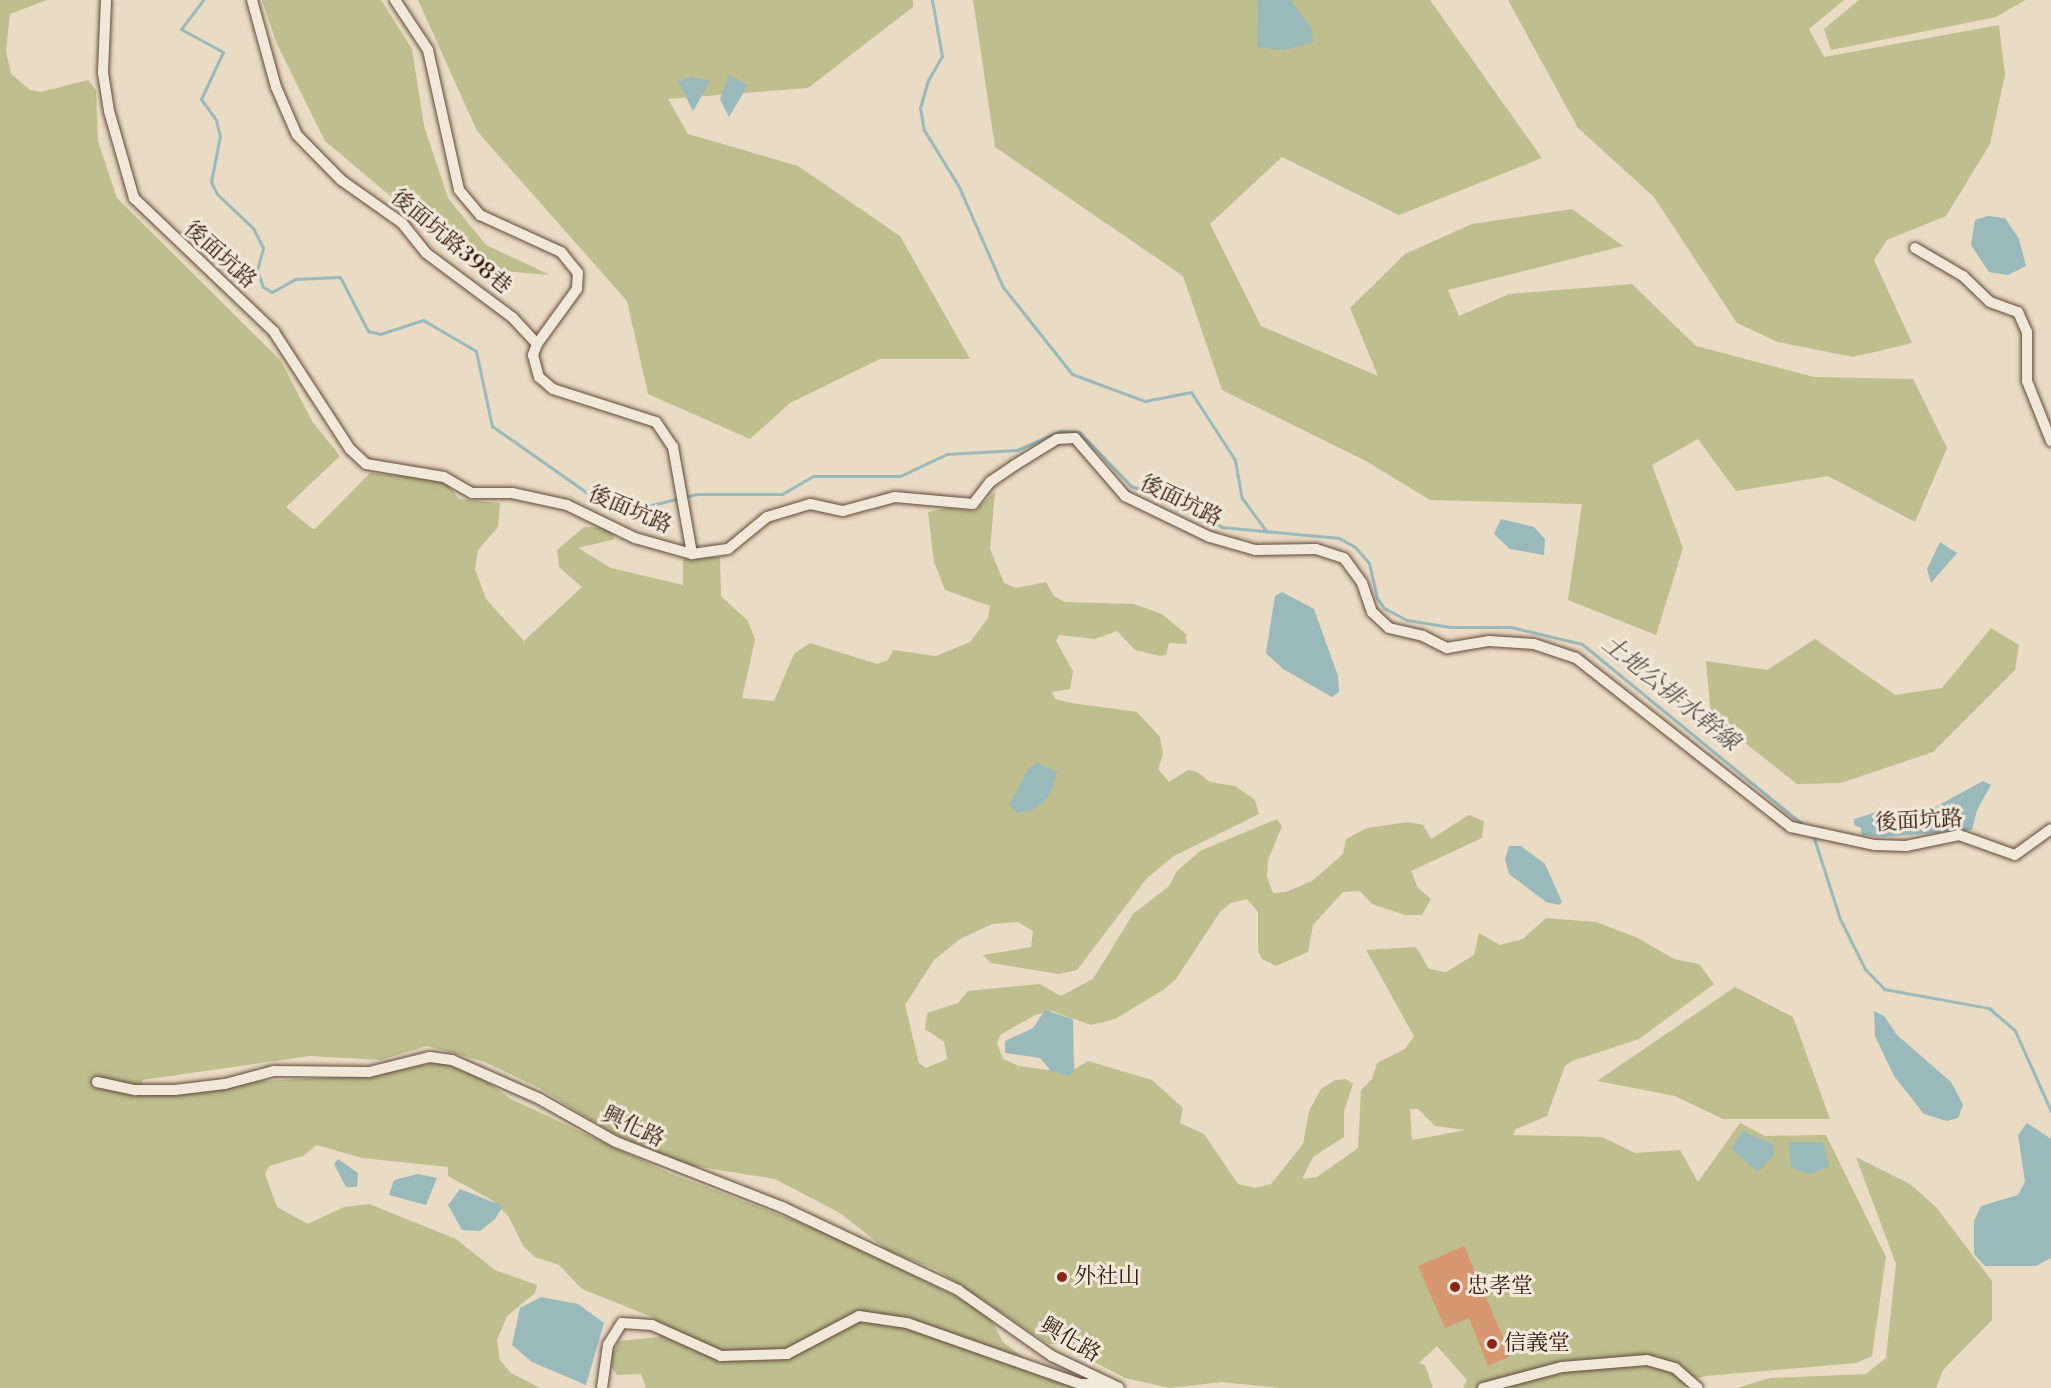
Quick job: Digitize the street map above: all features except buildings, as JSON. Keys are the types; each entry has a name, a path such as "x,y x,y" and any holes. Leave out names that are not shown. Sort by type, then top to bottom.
{"street":[{"name":"後面坑路","path":"106,0 103,74 109,111 134,198 274,332 358,459 376,467 444,477 472,493 512,493 567,505 635,538 692,554 728,549 767,517 810,504 843,511 895,497 973,504 990,482 1031,455 1057,439 1075,438 1125,496 1210,537 1255,550 1316,549 1344,558 1362,583 1372,612 1389,628 1423,636 1447,648 1489,641 1534,644 1576,658 1796,828 1813,828 1875,844 1906,846 1959,835 2015,855 2051,829"},
{"name":"後面坑路398巷","path":"252,0 276,87 297,135 341,180 402,223 426,253 512,317 537,344"},
{"path":"395,0 428,50 459,189 480,215 561,252 578,273 577,289 537,344 533,355 539,377 553,389 656,422 673,447 692,554"},
{"path":"1915,248 1963,276 1990,302 2018,312 2027,332 2027,381 2050,439"},
{"name":"興化路","path":"97,1082 136,1090 175,1090 225,1084 274,1071 369,1072 430,1057 452,1060 540,1100 616,1142 782,1207 958,1290 1052,1356 1115,1386"},
{"path":"602,1388 608,1345 622,1323 652,1325 722,1356 787,1354 859,1316 907,1323 1080,1384 1115,1386"},
{"path":"1483,1388 1562,1367 1647,1360 1675,1368 1698,1388"}],"green space":[{"path":"0,0 47,0 10,14 6,51 11,74 30,90 41,92 88,80 96,90 98,141 117,198 281,361 312,421 340,456 286,507 314,530 370,473 428,478 447,484 459,499 500,503 498,527 478,550 475,569 486,599 524,641 582,587 559,567 557,550 584,527 607,528 615,539 578,548 611,568 683,585 683,558 720,557 721,596 748,621 755,640 742,698 774,701 794,654 810,643 877,664 888,660 893,650 936,656 970,642 988,618 990,606 945,590 934,562 928,512 947,508 975,511 995,492 990,549 1004,583 1016,588 1046,582 1054,596 1065,602 1134,604 1162,614 1186,634 1187,644 1169,643 1166,655 1160,656 1135,650 1117,631 1095,639 1059,635 1056,641 1073,671 1070,689 1052,692 1055,699 1071,703 1137,712 1160,737 1163,754 1158,769 1169,782 1188,770 1197,772 1210,782 1235,786 1255,800 1259,814 1174,856 1147,878 1077,970 1059,974 991,963 983,955 1031,947 1033,931 1018,922 992,924 960,939 934,960 905,1005 919,1063 926,1068 947,1059 944,1042 925,1029 927,1013 958,1003 968,991 1039,984 1061,996 1093,979 1133,914 1169,886 1177,871 1200,851 1277,819 1282,826 1268,860 1267,877 1273,893 1286,892 1312,881 1343,854 1346,839 1367,828 1408,822 1423,825 1431,839 1469,815 1484,821 1482,838 1411,871 1418,888 1431,899 1422,915 1405,915 1372,904 1360,891 1343,892 1313,925 1308,952 1276,966 1262,959 1258,951 1258,912 1247,899 1231,903 1220,912 1176,979 1163,990 1115,1019 1091,1025 1052,1011 1035,1015 1000,1035 997,1043 1003,1059 1019,1066 1069,1073 1088,1061 1152,1080 1183,1108 1180,1123 1204,1134 1238,1184 1255,1188 1271,1184 1303,1144 1309,1111 1321,1089 1335,1080 1346,1079 1353,1084 1344,1111 1344,1137 1313,1157 1302,1179 1317,1177 1358,1148 1361,1090 1372,1079 1377,1063 1405,1049 1414,1036 1366,950 1416,947 1429,969 1446,972 1474,955 1479,933 1500,945 1523,939 1546,918 1596,922 1638,938 1674,959 1699,964 1714,984 1639,1039 1572,1061 1565,1066 1547,1116 1516,1129 1513,1135 1602,1137 1635,1153 1680,1150 1698,1182 1740,1123 1765,1136 1826,1135 1886,1257 1872,1356 1856,1363 1706,1376 1684,1382 1685,1388 1463,1388 1467,1380 1437,1346 1419,1363 1425,1365 1433,1388 1279,1388 1222,1382 1170,1388 1125,1378 1060,1344 1049,1344 937,1270 888,1251 840,1213 775,1179 681,1164 612,1133 539,1088 485,1062 427,1046 381,1060 310,1056 142,1080 142,1096 202,1092 258,1081 367,1076 438,1062 476,1074 511,1099 669,1173 835,1236 987,1312 1003,1342 1028,1361 1080,1388 646,1388 641,1374 617,1375 608,1362 619,1341 659,1337 658,1322 652,1317 582,1289 559,1265 535,1257 523,1246 509,1217 492,1200 448,1176 448,1167 362,1158 317,1145 303,1156 269,1166 265,1174 277,1207 308,1224 344,1207 369,1204 456,1239 495,1270 537,1285 535,1293 507,1316 497,1340 500,1360 511,1373 540,1388 0,1388","holes":["1410,1109 1418,1109 1435,1126 1466,1130 1412,1140"]},
{"path":"262,0 381,0 412,49 424,126 448,198 486,245 550,275 477,269 325,141 277,44"},
{"path":"418,0 913,0 913,7 808,88 668,99 688,134 798,166 900,236 970,359 880,359 790,403 750,439 648,394 627,301 477,131"},
{"path":"973,0 1430,0 1542,158 1399,215 1282,157 1210,224 1261,326 1378,376 1350,308 1405,254 1472,224 1572,209 1623,246 1448,290 1459,316 1509,294 1632,284 1696,346 1814,377 1913,379 1947,448 1915,522 1828,476 1736,491 1698,439 1652,465 1683,548 1656,635 1568,600 1582,504 1430,500 1366,461 1222,390 1183,276 995,147"},
{"path":"1508,0 1844,0 1809,29 1824,57 1999,25 2005,75 1990,144 1946,216 1887,240 1874,260 1912,343 1853,357 1778,342 1737,323 1654,197 1578,128"},
{"path":"1859,0 2025,0 1996,17 1831,50 1824,29"},
{"path":"1991,628 2019,645 2015,670 1933,752 1841,783 1797,784 1711,716 1706,661 1767,670 1815,639 1895,695 1942,688"},
{"path":"1735,987 1793,1017 1830,1119 1723,1119 1675,1096 1597,1081"},
{"path":"1856,1157 1910,1184 1936,1207 1992,1281 1992,1320 1943,1370 1936,1388 1737,1388 1770,1378 1866,1374 1886,1358 1896,1264"}],"water":[{"path":"1258,0 1290,0 1311,27 1313,42 1284,50 1257,47"},
{"path":"729,75 748,85 729,117 720,99"},
{"path":"692,77 710,81 693,111 678,81"},
{"path":"1988,216 2005,218 2019,239 2026,266 2008,275 1989,272 1971,245 1975,220"},
{"path":"1501,519 1534,527 1545,539 1544,555 1510,549 1494,534"},
{"path":"1940,542 1957,553 1931,583 1927,569"},
{"path":"1282,592 1314,609 1338,676 1339,692 1332,697 1283,669 1266,653 1275,596"},
{"path":"1038,763 1057,772 1052,788 1046,800 1031,811 1017,813 1009,805 1029,768"},
{"path":"1983,781 1991,785 1977,810 1972,830 1884,837 1862,835 1861,828 1854,825 1854,819 1877,812 1900,815 1935,807"},
{"path":"1509,846 1521,846 1545,864 1562,902 1559,905 1546,902 1509,874 1505,859"},
{"path":"1045,1010 1073,1019 1074,1071 1068,1076 1051,1071 1040,1058 1005,1053 1005,1041 1033,1028"},
{"path":"1874,1011 1884,1016 1897,1035 1951,1082 1963,1105 1958,1118 1947,1121 1924,1114 1894,1076 1875,1036"},
{"path":"2027,1123 2051,1139 2051,1258 2036,1266 1985,1266 1974,1254 1974,1221 1981,1206 2018,1195 2025,1182 2018,1135"},
{"path":"1743,1131 1774,1145 1774,1155 1758,1172 1731,1149"},
{"path":"1789,1142 1823,1142 1829,1167 1809,1174 1791,1168"},
{"path":"338,1159 358,1173 357,1187 346,1187 334,1164"},
{"path":"418,1174 437,1178 426,1205 389,1195 394,1180"},
{"path":"460,1189 503,1206 495,1219 480,1231 462,1230 448,1205"},
{"path":"541,1297 578,1304 604,1323 586,1385 532,1362 512,1345 520,1308"}],"waterway":[{"name":"土地公排水幹線","path":"203,0 181,29 223,52 201,99 216,120 220,136 211,182 217,194 253,228 263,248 257,270 263,287 272,292 295,279 340,277 368,331 380,334 423,320 476,351 492,426 610,509 623,512 697,494 782,494 813,476 900,476 947,454 1017,450 1061,431 1079,432 1131,486 1178,503 1222,527 1339,538 1355,547 1369,563 1377,598 1384,608 1407,620 1450,627 1511,627 1582,644 1804,826"},
{"path":"932,0 942,56 928,80 920,108 924,130 959,187 1003,287 1072,374 1145,401 1191,392 1235,460 1242,498 1267,532"},
{"name":"土地公排水幹線","path":"1813,835 1840,919 1865,969 1884,989 1989,1008 2015,1031 2051,1111"}],"place":[{"name":"外社山","path":"1062,1277"},
{"name":"忠孝堂","path":"1455,1287"},
{"name":"信義堂","path":"1492,1344"}]}
